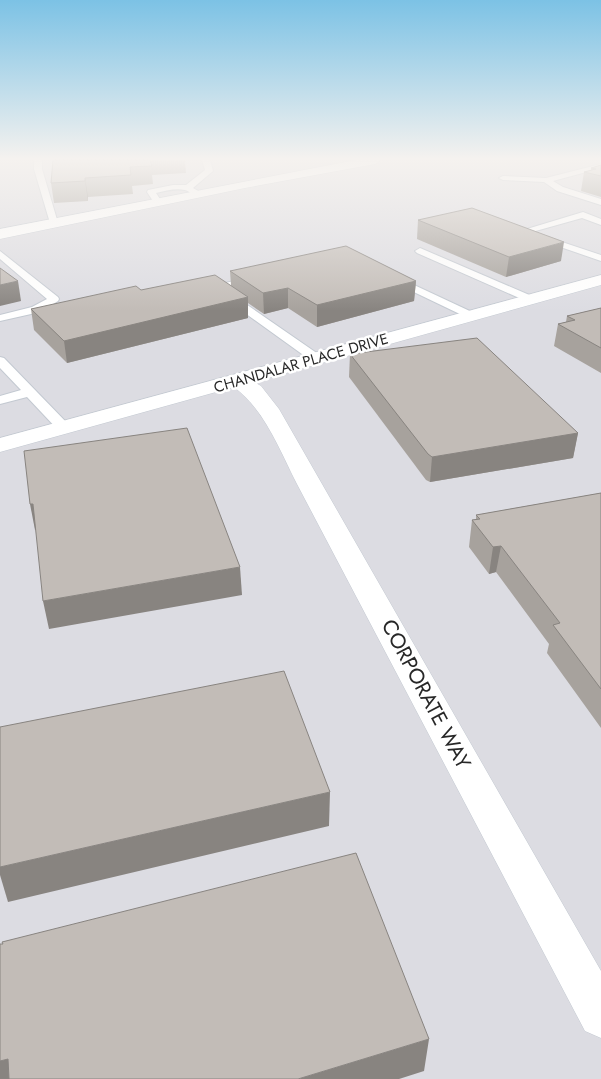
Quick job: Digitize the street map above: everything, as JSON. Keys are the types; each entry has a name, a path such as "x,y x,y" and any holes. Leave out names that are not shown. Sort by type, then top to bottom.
{"street":[{"path":"0,234 117,210"},
{"name":"CHANDALAR PLACE DRIVE","path":"0,445 239,381 601,280"},
{"name":"CORPORATE WAY","path":"239,381 253,391 268,409 404,652 513,856 601,1015"}],"lane":[{"path":"50,210 54,223"},
{"path":"601,222 582,215 522,232 601,258"},
{"path":"420,251 530,300"},
{"path":"0,318 32,311 50,303 54,299 1,257"},
{"path":"384,274 470,316"},
{"path":"263,277 215,288 317,359"},
{"path":"0,361 64,428"},
{"path":"0,400 30,392"}],"shaded area":[{"path":"0,210 601,210 601,1079 0,1079"}],"building":[{"path":"461,210 478,210 564,242 509,257 418,220"},
{"path":"346,246 416,281 317,305 288,288 263,293 230,271"},
{"path":"0,268 18,281 0,285"},
{"path":"215,275 248,297 64,341 31,309 136,286 141,290"},
{"path":"601,308 601,348 558,324 575,320 567,316"},
{"path":"477,338 578,433 432,457 350,354"},
{"path":"187,428 240,567 43,601 33,504 30,504 24,451"},
{"path":"601,493 601,689 553,625 560,623 501,546 493,547 472,520 480,519 476,515"},
{"path":"284,671 330,792 0,867 0,727"},
{"path":"356,853 429,1039 298,1079 9,1079 8,1059 0,1061 0,944 3,944 2,942"}]}
